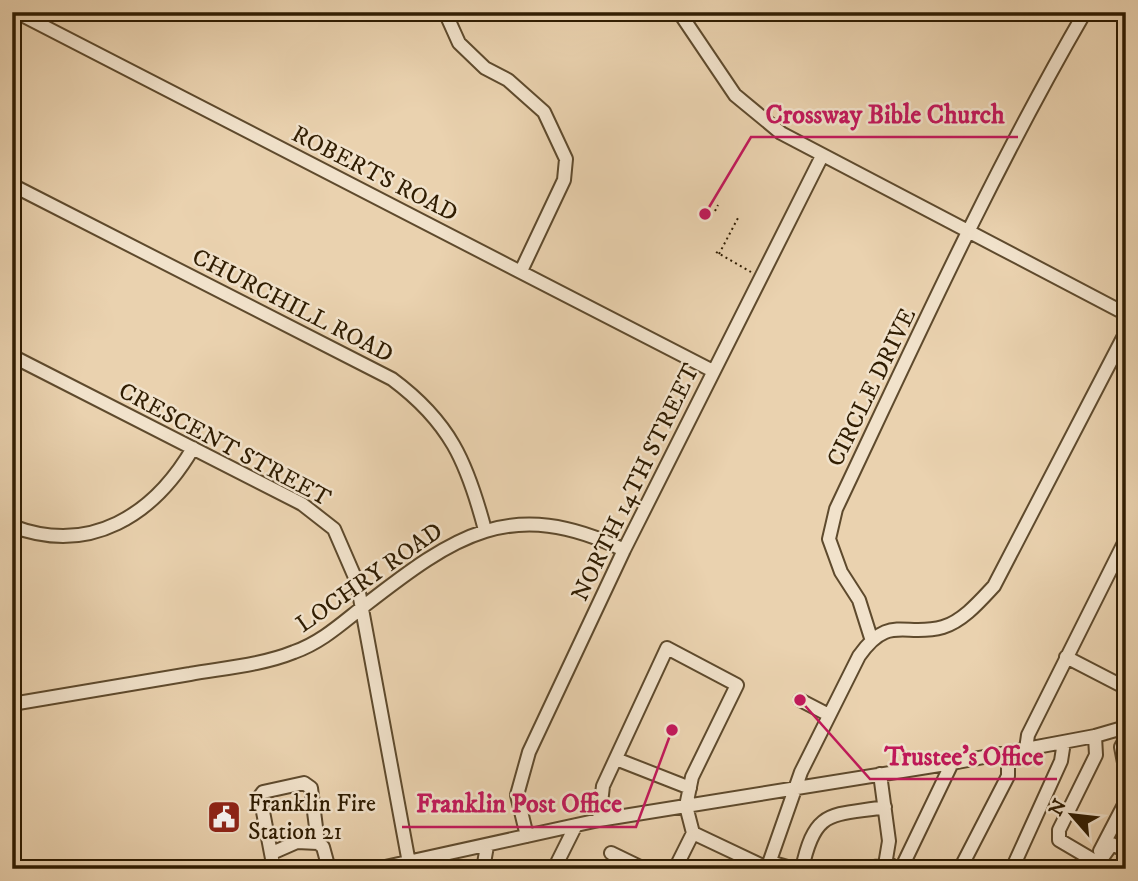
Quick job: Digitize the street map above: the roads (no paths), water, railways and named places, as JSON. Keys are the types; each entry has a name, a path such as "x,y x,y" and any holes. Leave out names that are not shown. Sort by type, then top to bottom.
{"street":[{"name":"ROBERTS ROAD","path":"16,12 713,371"},
{"path":"446,12 459,43 485,68 508,80 544,112 566,159 564,180 521,271"},
{"path":"679,12 735,95 781,133 1126,314"},
{"name":"CIRCLE DRIVE","path":"871,638 859,600 841,572 829,539 836,509 970,230 1037,97 1085,12"},
{"name":"NORTH 14TH STREET","path":"527,836 517,795 528,752 624,550 822,156"},
{"name":"CHURCHILL ROAD","path":"12,185 392,379 424,404 450,435 472,480 485,530"},
{"path":"768,866 827,714 871,638 901,628 945,626 969,610 994,586 1126,332"},
{"name":"CRESCENT STREET","path":"12,356 302,503 325,519 345,547 358,582 409,863"},
{"path":"12,526 61,536 105,529 123,521 158,498 179,472 192,448"},
{"name":"LOCHRY ROAD","path":"12,704 275,658 310,645 344,624 430,556 485,530 533,524 565,527 595,536 624,550"},
{"path":"1026,749 1028,735 1126,539"},
{"path":"599,820 603,786 667,648 737,685 690,788 686,806 692,833 675,869"},
{"path":"1066,657 1126,688"},
{"path":"800,700 827,714"},
{"path":"376,869 599,820 1125,732 1121,747 1126,773"},
{"path":"1095,736 1096,755 1059,835 1062,844 1089,859 1102,858 1126,817"},
{"path":"1012,869 1060,761 1065,742"},
{"path":"960,869 1008,776 1008,752"},
{"path":"616,759 690,788"},
{"path":"857,869 886,865 902,867 952,763"},
{"path":"880,774 888,841 886,865"},
{"path":"274,869 260,796 263,792 304,783 311,788 318,843"},
{"path":"1089,859 1099,854 1126,801"},
{"path":"802,869 809,839 818,823 832,816 885,807"},
{"path":"554,869 576,825"},
{"path":"692,833 768,866 794,869"},
{"path":"272,853 297,842 318,843 323,847 329,869"},
{"path":"1112,844 1126,851"},
{"path":"483,869 487,846"},
{"path":"611,853 644,869"}],"place":[{"name":"Crossway Bible Church","path":"705,214"},
{"name":"Trustee's Office","path":"800,700"},
{"name":"Franklin Post Office","path":"672,730"},
{"name":"Franklin Fire Station 21","path":"224,817"}]}
